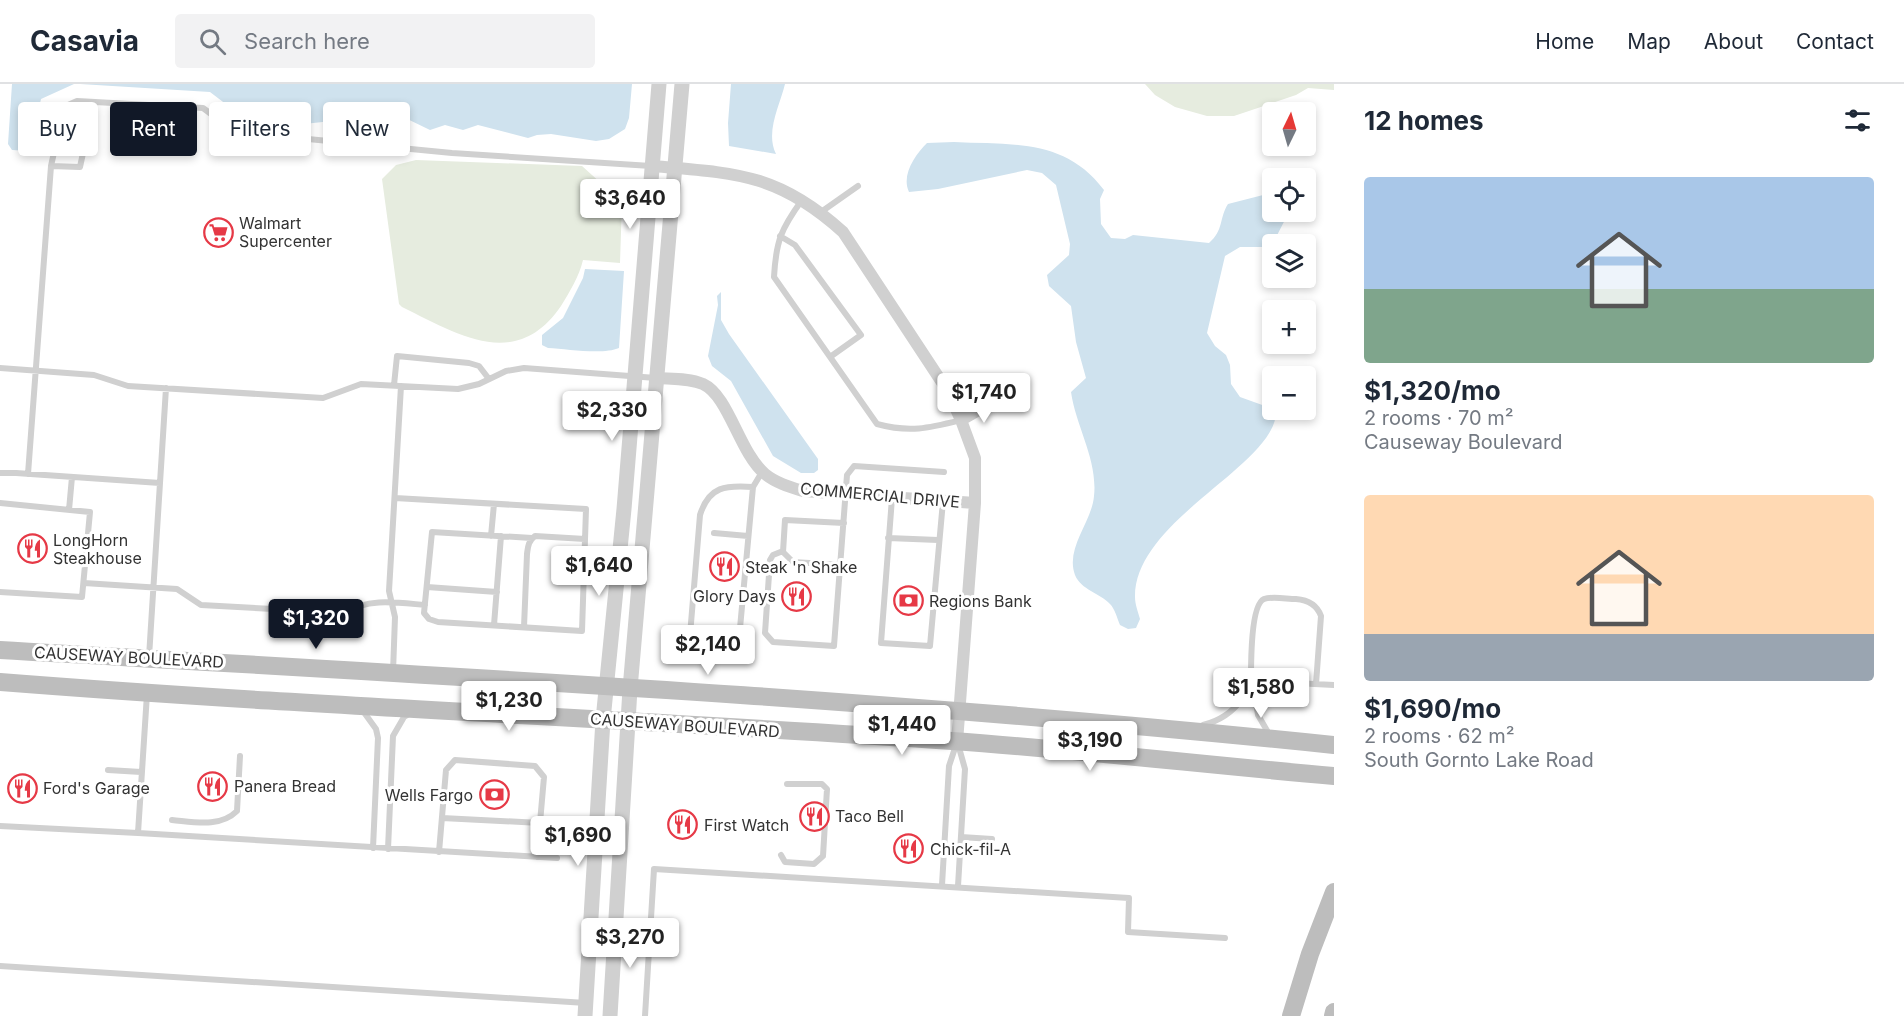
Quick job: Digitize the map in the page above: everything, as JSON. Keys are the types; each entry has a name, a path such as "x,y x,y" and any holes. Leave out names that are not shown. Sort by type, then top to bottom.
{"main road":[{"name":"CAUSEWAY BOULEVARD","path":"0,650 959,710 1334,745"},
{"name":"CAUSEWAY BOULEVARD","path":"0,682 293,704 417,708 957,742 1334,776"},
{"path":"1312,742 1334,740"},
{"path":"1313,774 1334,786"},
{"path":"1291,1016 1310,954 1334,892"}],"street":[{"path":"585,1010 603,720 659,84"},
{"path":"610,1016 630,689 682,84"},
{"path":"652,166 726,172 755,178 791,193 821,212 843,232 946,390 962,420 975,458 975,503 957,742"},
{"name":"COMMERCIAL DRIVE","path":"657,378 693,381 709,387 716,393 753,461 783,485 802,491 975,503"},
{"path":"962,420 991,403"}],"lane":[{"path":"75,102 94,102"},
{"path":"98,102 203,108 235,132 452,153 652,166"},
{"path":"28,474 53,156"},
{"path":"51,165 80,167 82,156"},
{"path":"821,212 858,186"},
{"path":"802,200 785,224 780,236 776,249 774,277 877,424 897,429 928,428 962,420"},
{"path":"780,236 795,245 861,335 830,357"},
{"path":"393,673 395,617 389,591 395,498 397,356 470,363 479,366 489,379"},
{"path":"0,368 94,375 128,386 323,399 361,384 458,389 480,384 506,371 524,368 657,378"},
{"path":"149,658 165,388"},
{"path":"783,551 773,555 770,560 765,633 774,642 834,646 842,565 847,475 854,466 944,472"},
{"path":"753,488 730,486 717,490 709,496 704,505 700,515 690,635 739,639 753,488 763,471"},
{"path":"0,473 160,483"},
{"path":"69,510 72,477"},
{"path":"892,497 881,643 930,646 943,501"},
{"path":"395,498 586,509 582,631 438,622 429,619 424,613 432,532 585,539"},
{"path":"0,503 90,512 82,597 0,591"},
{"path":"491,536 494,504"},
{"path":"842,565 793,562 783,551 785,520 844,523"},
{"path":"714,533 748,536"},
{"path":"494,625 501,536"},
{"path":"524,627 527,554 532,538"},
{"path":"888,538 938,540"},
{"path":"84,583 177,589 201,605 347,613 356,606 392,602 425,605"},
{"path":"427,587 497,592"},
{"path":"1251,685 1254,619 1260,602 1265,598 1301,599 1310,602 1318,609 1321,616 1316,684"},
{"path":"1185,731 1228,714 1242,700 1251,685 1257,681 1334,685"},
{"path":"1273,738 1264,727 1256,708 1256,702 1262,692 1277,682"},
{"path":"138,833 147,694"},
{"path":"360,705 376,729 378,738 374,848"},
{"path":"388,849 393,736 404,717 417,708"},
{"path":"957,742 965,769 958,886"},
{"path":"942,885 949,766 957,742"},
{"path":"172,820 209,823 228,819 237,811 240,756"},
{"path":"440,852 446,770 455,760 536,765 544,777 537,857"},
{"path":"108,770 141,772"},
{"path":"781,855 785,862 814,864 823,856 827,789 822,784 787,784"},
{"path":"442,818 540,824"},
{"path":"0,826 557,858"},
{"path":"961,837 992,839"},
{"path":"645,1016 654,869 1129,898 1128,932 1225,938"},
{"path":"0,966 585,1010"}],"shaded area":[{"path":"1145,84 1334,84 1334,90 1308,88 1275,102 1262,102 1262,107 1234,116 1207,116 1175,107 1155,95"},
{"path":"416,160 582,166 622,202 620,263 583,260 577,278 561,306 544,326 525,338 505,342 485,341 465,336 402,307 399,304 382,179 396,165"}],"water":[{"path":"12,84 74,84 41,99 40,102 18,102 18,150 12,150 8,144"},
{"path":"80,84 632,84 629,118 625,129 609,139 596,141 551,134 528,138 478,125 463,130 445,125 430,130 410,120 410,102 323,102 323,122 311,123 311,102 223,102 210,92"},
{"path":"731,84 785,84 774,119 772,137 776,154 729,146"},
{"path":"927,143 1017,145 1055,153 1072,161 1089,173 1104,190 1100,199 1101,224 1111,238 1125,239 1133,235 1209,243 1219,229 1228,204 1262,196 1262,222 1284,222 1278,234 1262,234 1262,247 1240,247 1225,256 1207,333 1215,346 1226,355 1230,365 1231,384 1240,397 1262,405 1262,420 1274,420 1271,430 1255,451 1180,518 1157,542 1141,569 1135,597 1140,619 1136,628 1128,629 1120,625 1110,604 1078,580 1073,565 1076,545 1092,506 1094,483 1090,457 1071,392 1086,378 1076,342 1071,306 1049,286 1047,275 1069,255 1070,244 1056,185 1042,173 1027,170 938,189 909,192 907,179 910,166"},
{"path":"585,269 624,271 619,348 585,351 548,348 542,345 542,335 563,318 583,278"},
{"path":"721,292 721,320 818,459 818,470 814,473 801,473 773,456 731,381 712,366 708,356 718,305 717,296"}],"place":[{"name":"Walmart Supercenter","path":"218,232"},
{"name":"LongHorn Steakhouse","path":"32,549"},
{"name":"Steak 'n Shake","path":"724,567"},
{"name":"Glory Days","path":"797,596"},
{"name":"Regions Bank","path":"908,601"},
{"name":"Panera Bread","path":"213,786"},
{"name":"Ford's Garage","path":"22,788"},
{"name":"Wells Fargo","path":"494,795"},
{"name":"Taco Bell","path":"814,816"},
{"name":"First Watch","path":"683,825"},
{"name":"Chick-fil-A","path":"909,849"}]}
